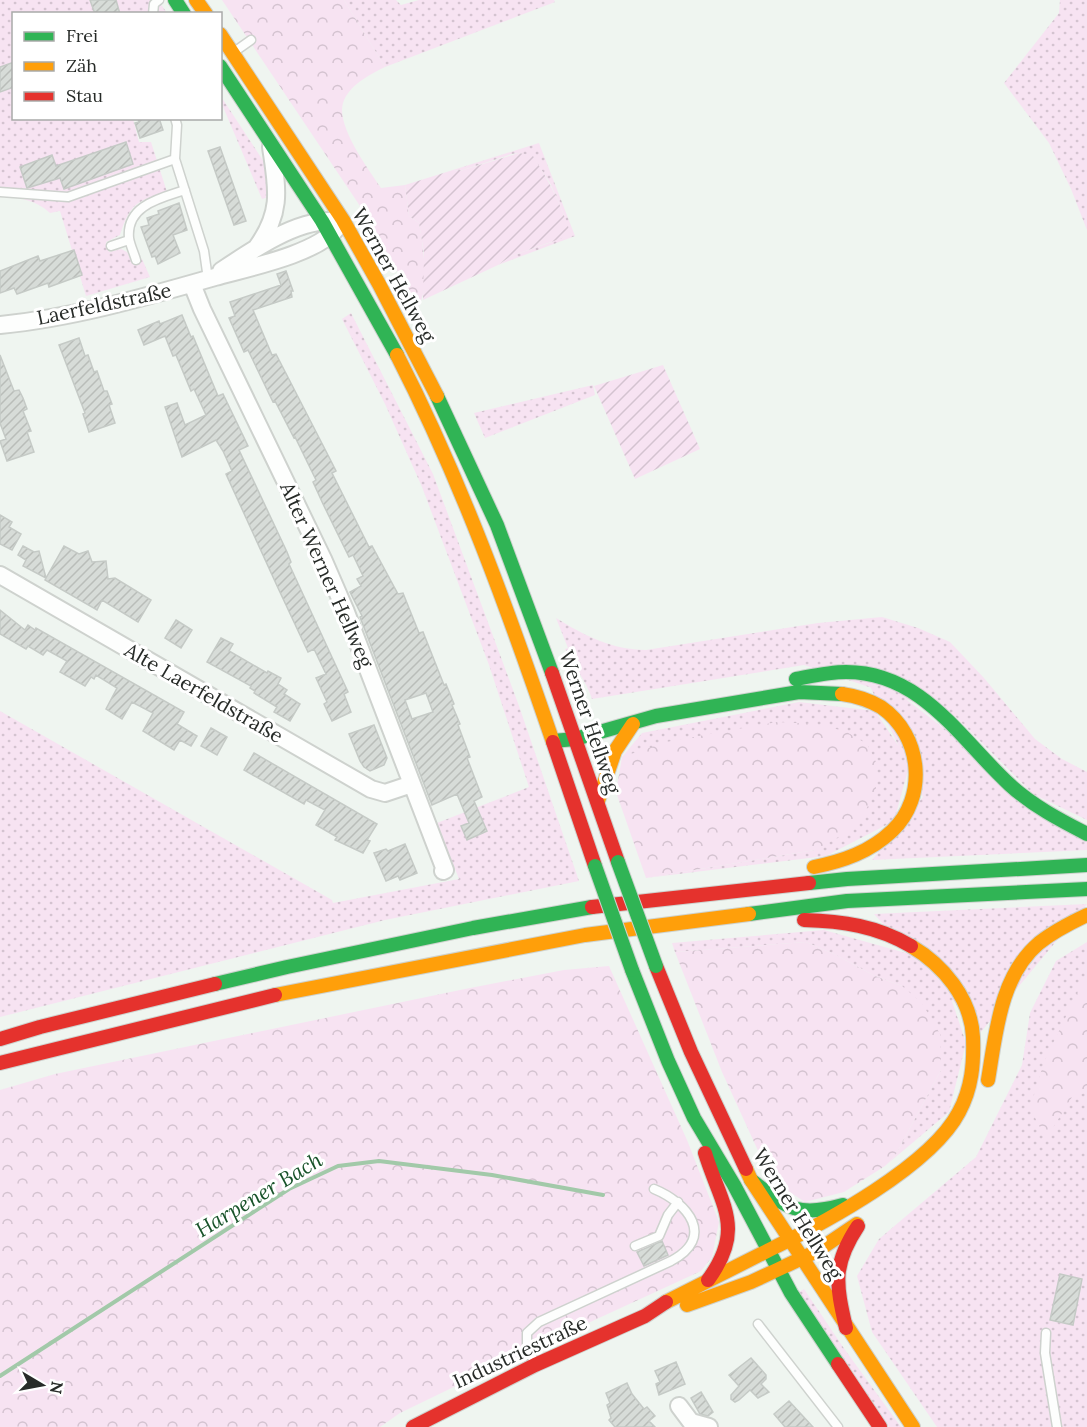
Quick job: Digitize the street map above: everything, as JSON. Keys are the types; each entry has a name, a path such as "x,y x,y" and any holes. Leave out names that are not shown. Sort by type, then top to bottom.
{"main road":[{"name":"Werner Hellweg","path":"222,37 343,220 413,347 497,525 528,605 656,966 691,1052 751,1180 913,1427"},
{"name":"Werner Hellweg","path":"222,69 269,137 366,296 440,444 488,558 554,741 632,970 694,1118 715,1185 726,1207 727,1243 719,1266 708,1280"},
{"path":"643,705 831,673 852,672 891,681 909,688 926,699 951,722 1009,784 1026,798 1087,834"},
{"path":"554,741 575,739 656,716 799,693 821,692 867,700 890,714 903,730 910,744 917,763 914,798 909,811 889,835 857,857 830,865 795,869"},
{"path":"554,741 568,719 584,716"},
{"path":"598,801 611,756 633,724"},
{"path":"0,1039 40,1027 286,967 441,934 578,909 848,879 1087,865"},
{"path":"704,894 748,875"},
{"path":"0,1063 247,1001 585,935 847,901 1087,889"},
{"path":"984,1094 1003,1003 1014,974 1029,951 1048,935 1087,915"},
{"name":"Industriestraße","path":"413,1427 535,1365 645,1316 667,1300 816,1227 878,1188 936,1142 958,1116 969,1090 975,1048 970,1020 959,992 939,965 920,950 897,937 835,921 808,920 768,922 623,942 585,935"},
{"name":"Werner Hellweg","path":"694,1118 734,1185 791,1293 880,1427"},
{"path":"900,1190 949,1147 972,1118"},
{"path":"751,1180 774,1198 798,1210 810,1212 857,1201"},
{"name":"Industriestraße","path":"645,1316 669,1312 751,1282 837,1238 865,1218 842,1251 837,1273 838,1293 846,1328"}],"street":[{"name":"Laerfeldstraße","path":"257,247 273,220 277,204 276,180 269,137"},
{"name":"Laerfeldstraße","path":"200,282 257,247 295,229 321,220 343,220"},
{"name":"Laerfeldstraße","path":"0,324 98,308 276,261 331,236 343,220"},
{"name":"Alter Werner Hellweg","path":"200,282 202,309 323,559 346,612 446,870 442,872"},
{"name":"Alte Laerfeldstraße","path":"0,575 371,789 385,793 412,784"},
{"path":"679,1406 691,1422 710,1427"}],"lane":[{"path":"234,53 251,40"},
{"path":"176,120 175,159 204,251 200,282"},
{"path":"0,192 68,197 175,159"},
{"path":"136,261 129,240 134,216 147,203 185,190"},
{"path":"111,246 129,240"},
{"path":"535,1365 527,1346 527,1333 539,1322 671,1261 681,1256 689,1248 694,1235 694,1225 690,1216 678,1202 654,1189"},
{"path":"635,1246 659,1236 668,1215 678,1202"},
{"path":"758,1324 838,1427"},
{"path":"1046,1333 1045,1353 1057,1427"}],"green space":[{"path":"0,0 158,0 166,12 12,12 12,120 133,120 139,142 151,142 167,192 148,198 136,205 127,216 120,235 106,242 109,252 121,249 127,252 132,263 142,259 150,277 86,296 60,211 50,213 33,202 0,194"},
{"path":"222,0 344,0 385,67 366,77 350,91 343,103 344,123 355,147 381,188 405,185 409,216 419,223 424,254 424,290 418,307 362,209"},
{"path":"344,0 396,0 401,5 419,0 554,0 555,2 385,67"},
{"path":"1060,0 1087,0 1087,230 1049,143 1004,83 1059,13"},
{"path":"222,98 266,166 272,196 262,199 222,104"},
{"path":"539,143 575,236 498,265 511,256 552,242 564,215 550,183 533,157 519,153 460,171 453,170"},
{"path":"519,153 533,156 555,194 571,235 511,256 498,265 423,300 424,253 419,223 409,216 405,185"},
{"path":"351,313 433,474 519,706 579,881 385,920 0,1017 0,711 332,900 333,903 459,879 437,823 529,787 489,665 422,487 385,404 342,319"},
{"path":"663,365 700,449 635,479 594,386"},
{"path":"593,385 595,395 485,438 474,413"},
{"path":"882,617 918,628 950,642 984,678 1035,739 1062,759 1087,772 1087,820 1033,794 955,716 804,665 592,699 565,649 568,648 556,618 578,631 611,645 646,650 818,623"},
{"path":"868,682 890,687 1087,838 1087,850 872,860 923,797"},
{"path":"799,702 875,711 910,763 894,821 826,856 646,878 815,850 622,757 642,733"},
{"path":"777,722 814,724 845,731 867,744 876,762 876,791 862,817 842,835 815,850 646,878 616,792 622,757 666,742"},
{"path":"1087,904 981,1032 874,914"},
{"path":"824,930 913,955 950,995 966,1043 949,1112 885,1166 895,1156 941,1070 902,986 875,976 806,942 675,952 672,943"},
{"path":"806,942 875,976 902,986 922,1003 940,1034 941,1070 895,1156 885,1166 844,1192 805,1202 776,1183 765,1166 722,1072 675,952"},
{"path":"1087,942 1087,1427 937,1427 872,1332 857,1276 879,1239 976,1157 1022,1065 1030,1013 1056,961"},
{"path":"609,966 687,1140 719,1222 712,1257 701,1271 400,1413 380,1427 0,1427 0,1090 55,1074 465,989 564,970"},
{"path":"1083,981 1087,981 1087,1092 1072,1097 1046,1139 1030,1108 1044,1062"},
{"path":"804,1289 901,1427 889,1427 796,1294"}],"building":[{"path":"90,0 116,0 119,12 94,12"},
{"path":"12,63 12,88 0,92 0,67"},
{"path":"138,120 160,120 163,130 140,138 135,123 139,122"},
{"path":"126,142 133,164 64,189 60,178 27,188 20,167 52,155 56,166"},
{"path":"220,147 246,221 234,225 208,151"},
{"path":"179,203 187,230 173,235 180,253 158,264 155,256 152,257 141,227 149,225 147,218 159,214 158,211"},
{"path":"74,250 82,275 49,287 48,283 17,294 14,288 0,293 0,271 38,256 40,261"},
{"path":"286,271 293,291 291,291 292,297 253,310 272,355 276,354 336,471 332,473 369,547 372,546 398,594 403,593 419,633 423,632 444,685 446,684 470,757 467,758 482,797 474,801 487,831 467,840 461,826 469,823 457,794 432,805 360,617 362,616 350,592 361,586 357,579 363,576 353,555 349,557 323,504 313,482 316,480 295,437 275,401 273,402 248,350 244,352 229,318 235,316 230,302 281,285 277,274","holes":["426,693 433,712 412,719 405,700"]},
{"path":"182,315 218,396 223,394 248,446 239,450 287,552 291,562 289,564 348,692 344,694 351,712 332,721 324,704 327,702 316,678 326,674 314,649 308,652 278,588 226,474 232,471 223,451 216,440 182,457 165,407 177,403 185,425 206,415 194,389 191,391 176,355 173,356 165,336 144,345 138,330"},
{"path":"79,338 85,356 88,355 104,391 107,391 115,423 89,432 83,414 85,413 59,345"},
{"path":"0,355 14,391 19,390 27,409 23,411 31,431 27,432 34,452 7,461 0,441 6,439 0,423"},
{"path":"0,515 12,522 9,527 21,534 12,550 0,544"},
{"path":"23,546 34,552 39,551 46,578 23,566 26,560 18,555"},
{"path":"64,546 79,554 88,551 92,562 106,561 108,579 115,578 151,600 138,622 102,600 97,610 45,580"},
{"path":"0,610 25,630 28,625 35,630 36,628 184,712 177,724 197,736 191,746 180,740 174,750 143,731 153,713 132,702 122,719 106,709 117,688 96,675 94,679 91,677 85,686 60,672 67,661 47,650 43,655 28,646 26,649 0,634"},
{"path":"176,620 192,630 181,648 165,638"},
{"path":"221,638 233,644 229,651 267,673 268,671 281,678 278,684 287,690 284,694 300,704 290,721 274,712 277,707 254,693 251,686 207,662"},
{"path":"374,725 387,758 384,765 370,771 360,761 349,734"},
{"path":"211,728 227,737 217,755 201,746"},
{"path":"254,753 377,824 367,840 370,841 363,853 335,840 337,837 316,825 325,810 306,800 304,804 244,770"},
{"path":"405,844 417,873 400,880 398,876 386,881 374,853 386,849 388,851"},
{"path":"662,1241 668,1255 644,1266 637,1252"},
{"path":"1060,1274 1082,1279 1073,1325 1050,1320"},
{"path":"751,1358 766,1375 766,1379 761,1384 769,1392 758,1398 750,1390 735,1402 731,1399 731,1395 739,1386 729,1375"},
{"path":"676,1362 685,1384 659,1395 656,1384 660,1382 655,1371"},
{"path":"627,1383 632,1394 644,1409 647,1407 655,1416 649,1421 655,1427 615,1427 609,1420 611,1418 607,1405 610,1403 606,1393"},
{"path":"701,1392 713,1412 708,1416 700,1414 691,1398"},
{"path":"789,1401 813,1427 785,1427 774,1414"}],"waterway":[{"name":"Harpener Bach","path":"0,1376 289,1189 338,1166 379,1161 492,1175 603,1195"}],"traffic: fast":[{"path":"175,0 183,12"},
{"path":"222,69 322,221 397,355"},
{"path":"437,396 497,525 552,673"},
{"path":"796,679 846,672 873,675 897,683 938,711 1019,793 1047,812 1087,834"},
{"path":"553,741 575,739 656,716 799,692 842,694"},
{"path":"618,862 656,966"},
{"path":"809,883 1087,865"},
{"path":"595,866 632,970"},
{"path":"749,914 847,901 1087,889"},
{"path":"215,984 473,928 592,907"},
{"path":"632,970 668,1061 694,1118 734,1185 791,1293 838,1364"},
{"path":"751,1180 774,1198 793,1208 814,1211 843,1205"}],"traffic: slow":[{"path":"196,0 205,12"},
{"path":"222,37 343,220 437,396"},
{"path":"397,355 463,498 519,643 553,742"},
{"path":"814,867 856,855 884,838 904,817 915,784 912,750 905,733 895,719 872,702 842,694"},
{"path":"598,801 615,751 633,724"},
{"path":"275,995 585,935 749,914"},
{"path":"988,1080 997,1025 1008,988 1016,972 1026,956 1039,943 1062,927 1087,915"},
{"path":"769,1250 846,1209 901,1172 925,1153 945,1132 959,1112 969,1085 973,1056 973,1037 967,1009 961,996 944,973 911,946"},
{"path":"746,1169 913,1427"},
{"path":"779,1269 817,1251 857,1224"},
{"path":"666,1302 769,1250"},
{"path":"687,1305 751,1282 779,1269"}],"traffic: jam":[{"path":"552,673 618,862"},
{"path":"553,742 595,866"},
{"path":"592,907 809,883"},
{"path":"804,920 872,929 911,946"},
{"path":"656,966 691,1052 746,1169"},
{"path":"0,1039 215,984"},
{"path":"0,1063 275,995"},
{"path":"705,1153 723,1202 728,1231 726,1246 708,1280"},
{"path":"846,1328 838,1275 844,1252 858,1226"},
{"path":"413,1427 535,1365 645,1316 666,1302"},
{"path":"838,1364 880,1427"}]}
